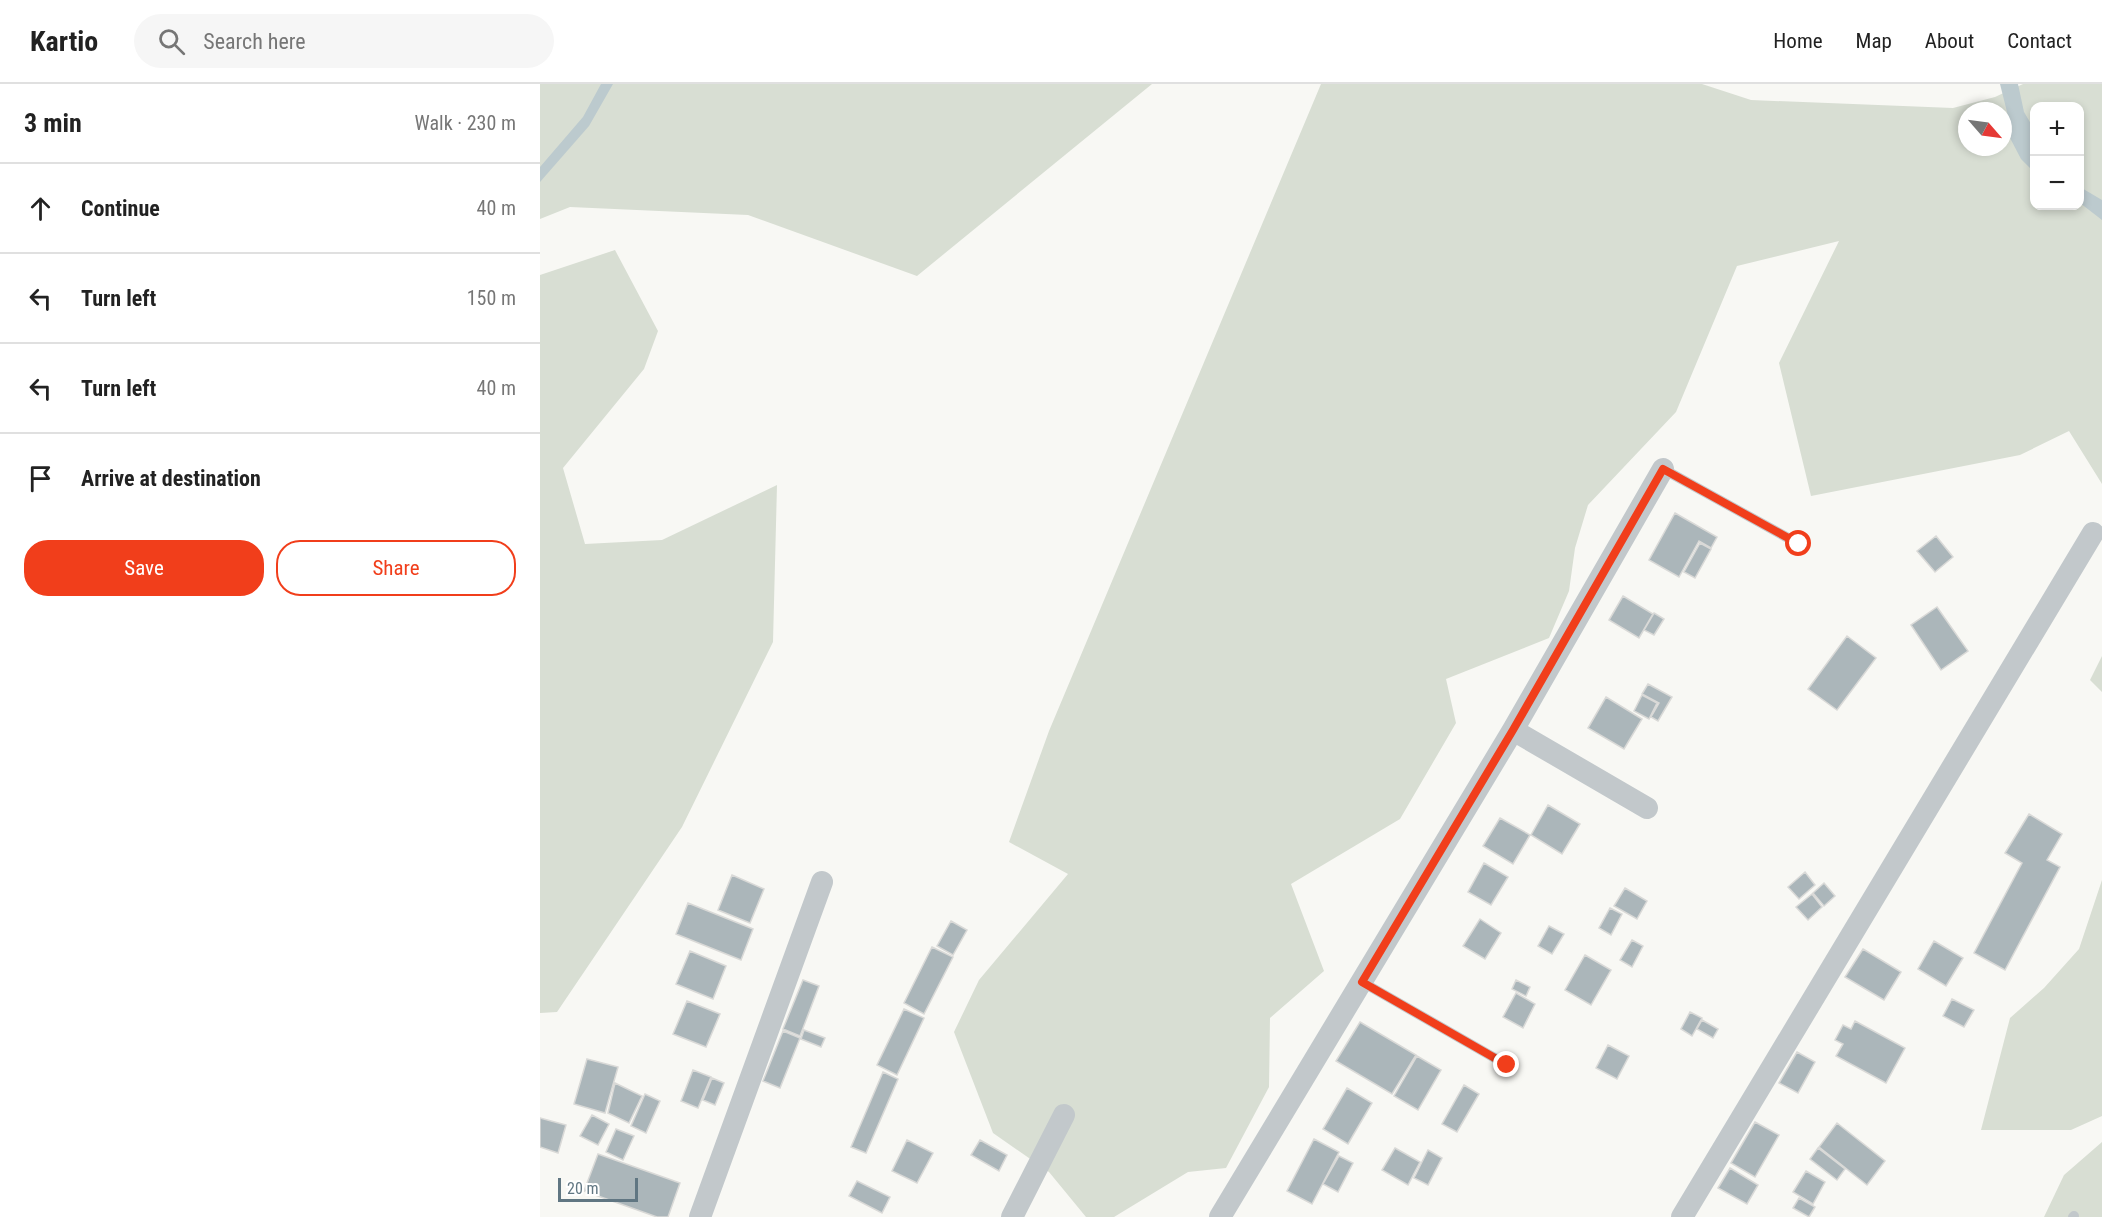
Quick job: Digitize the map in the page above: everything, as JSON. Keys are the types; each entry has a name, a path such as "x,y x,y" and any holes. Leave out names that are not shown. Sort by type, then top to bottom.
{"street":[{"path":"1220,1217 1513,730 1663,469"},
{"path":"1682,1217 2093,533"},
{"path":"1513,730 1647,808"},
{"path":"700,1217 822,882"},
{"path":"1012,1217 1064,1114"}],"lane":[{"path":"1663,469 1799,544"},
{"path":"1362,982 1507,1065"}],"shaded area":[{"path":"540,84 1152,84 917,276 748,215 570,207 540,219"},
{"path":"601,84 613,84 589,126 540,182 540,167 583,117"},
{"path":"1321,84 1702,84 1751,100 1958,107 1958,156 2012,156 2012,102 1976,102 1995,97 2023,84 2102,84 2102,484 2069,431 2020,455 1811,496 1779,363 1839,241 1737,266 1676,412 1588,505 1575,548 1569,591 1549,638 1446,679 1456,723 1400,819 1291,884 1324,971 1270,1018 1269,1087 1226,1168 1188,1172 1114,1217 1086,1217 1049,1172 993,1133 954,1032 979,980 1068,874 1009,842 1049,731"},
{"path":"2000,84 2018,84 2024,112 2030,122 2030,168 2021,159 2012,142 2012,102 2004,102"},
{"path":"2084,189 2102,200 2102,220 2084,206"},
{"path":"615,250 658,331 644,369 563,468 585,544 662,540 777,485 773,642 682,827 557,1012 540,1013 540,275"},
{"path":"2102,656 2102,692 2090,680"},
{"path":"2102,880 2102,1116 2071,1130 1981,1130 2010,1018 2044,988 2079,949"},
{"path":"2102,1142 2102,1217 2044,1217 2064,1175"}],"building":[{"path":"1675,513 1717,537 1711,548 1699,541 1679,577 1649,560"},
{"path":"1936,536 1953,557 1935,572 1917,551"},
{"path":"1700,543 1711,549 1695,578 1684,572"},
{"path":"1623,596 1653,614 1639,638 1609,620"},
{"path":"1937,607 1968,651 1941,670 1911,625"},
{"path":"1654,613 1664,619 1654,635 1644,630"},
{"path":"1847,636 1876,658 1837,710 1808,689"},
{"path":"1648,684 1672,697 1658,721 1651,717 1659,703 1642,694"},
{"path":"1642,695 1657,703 1649,719 1634,711"},
{"path":"1606,697 1642,719 1624,749 1588,728"},
{"path":"1548,805 1580,824 1562,854 1531,835"},
{"path":"2029,814 2062,834 2047,860 2060,867 2005,970 1974,953 2022,863 2005,853"},
{"path":"1500,818 1530,835 1513,864 1483,846"},
{"path":"1484,863 1508,877 1491,905 1468,892"},
{"path":"1805,872 1815,885 1799,899 1788,887"},
{"path":"732,875 764,889 750,923 718,910"},
{"path":"1824,883 1835,896 1824,906 1813,893"},
{"path":"1625,888 1647,901 1637,919 1614,906"},
{"path":"1812,894 1822,907 1808,920 1796,907"},
{"path":"688,903 753,929 741,960 676,934"},
{"path":"1610,908 1622,914 1611,935 1599,928"},
{"path":"1480,919 1501,933 1485,959 1463,946"},
{"path":"951,921 967,930 953,955 937,946"},
{"path":"1549,926 1564,934 1552,954 1538,946"},
{"path":"1632,940 1643,946 1632,967 1620,960"},
{"path":"1934,941 1963,958 1946,986 1918,969"},
{"path":"932,947 953,957 924,1014 904,1003"},
{"path":"1863,949 1901,972 1884,1000 1845,977"},
{"path":"690,951 726,966 713,999 676,984"},
{"path":"1585,955 1611,970 1591,1005 1565,990"},
{"path":"803,980 819,986 800,1036 783,1029"},
{"path":"1516,980 1530,987 1526,996 1512,989"},
{"path":"1516,993 1535,1004 1523,1028 1503,1017"},
{"path":"1952,999 1974,1010 1964,1027 1943,1016"},
{"path":"687,1001 720,1014 706,1047 673,1034"},
{"path":"904,1009 924,1018 897,1075 877,1065"},
{"path":"1690,1012 1702,1018 1692,1036 1681,1029"},
{"path":"1702,1020 1718,1029 1713,1038 1697,1029"},
{"path":"1855,1021 1905,1048 1886,1083 1836,1056 1843,1044 1835,1040 1843,1025 1851,1029"},
{"path":"1360,1022 1416,1055 1392,1094 1336,1061"},
{"path":"804,1030 825,1038 821,1047 801,1039"},
{"path":"783,1031 800,1038 780,1088 763,1081"},
{"path":"1608,1045 1629,1056 1617,1079 1596,1068"},
{"path":"1797,1052 1815,1062 1798,1093 1779,1083"},
{"path":"1417,1056 1441,1070 1418,1110 1394,1096"},
{"path":"587,1059 618,1067 605,1113 574,1104"},
{"path":"693,1070 711,1077 698,1108 681,1101"},
{"path":"883,1072 898,1079 866,1153 851,1147"},
{"path":"712,1078 724,1083 715,1105 703,1100"},
{"path":"615,1083 642,1096 629,1123 608,1113"},
{"path":"1464,1085 1479,1094 1457,1132 1442,1124"},
{"path":"1347,1088 1372,1103 1348,1144 1323,1129"},
{"path":"645,1094 660,1101 646,1133 631,1126"},
{"path":"592,1115 609,1124 598,1145 580,1136"},
{"path":"540,1118 566,1125 558,1153 540,1147"},
{"path":"1755,1122 1779,1135 1755,1177 1731,1163"},
{"path":"1837,1123 1885,1161 1867,1185 1819,1147"},
{"path":"616,1129 634,1136 623,1160 606,1152"},
{"path":"1314,1139 1339,1152 1312,1204 1287,1191"},
{"path":"907,1140 933,1153 917,1183 892,1171"},
{"path":"980,1140 1007,1155 999,1171 971,1155"},
{"path":"1395,1148 1420,1162 1408,1185 1382,1170"},
{"path":"1818,1148 1845,1169 1837,1180 1810,1159"},
{"path":"1428,1150 1442,1158 1428,1185 1414,1178"},
{"path":"598,1154 680,1183 668,1217 657,1217 584,1191"},
{"path":"1339,1156 1353,1163 1338,1192 1323,1184"},
{"path":"1730,1168 1758,1185 1747,1204 1718,1188"},
{"path":"1806,1171 1825,1182 1813,1204 1793,1192"},
{"path":"857,1181 890,1197 882,1213 849,1196"},
{"path":"1799,1198 1815,1207 1809,1217 1793,1208"}],"route":[{"path":"1507,1065 1362,982 1513,730 1663,469 1799,544"}]}
